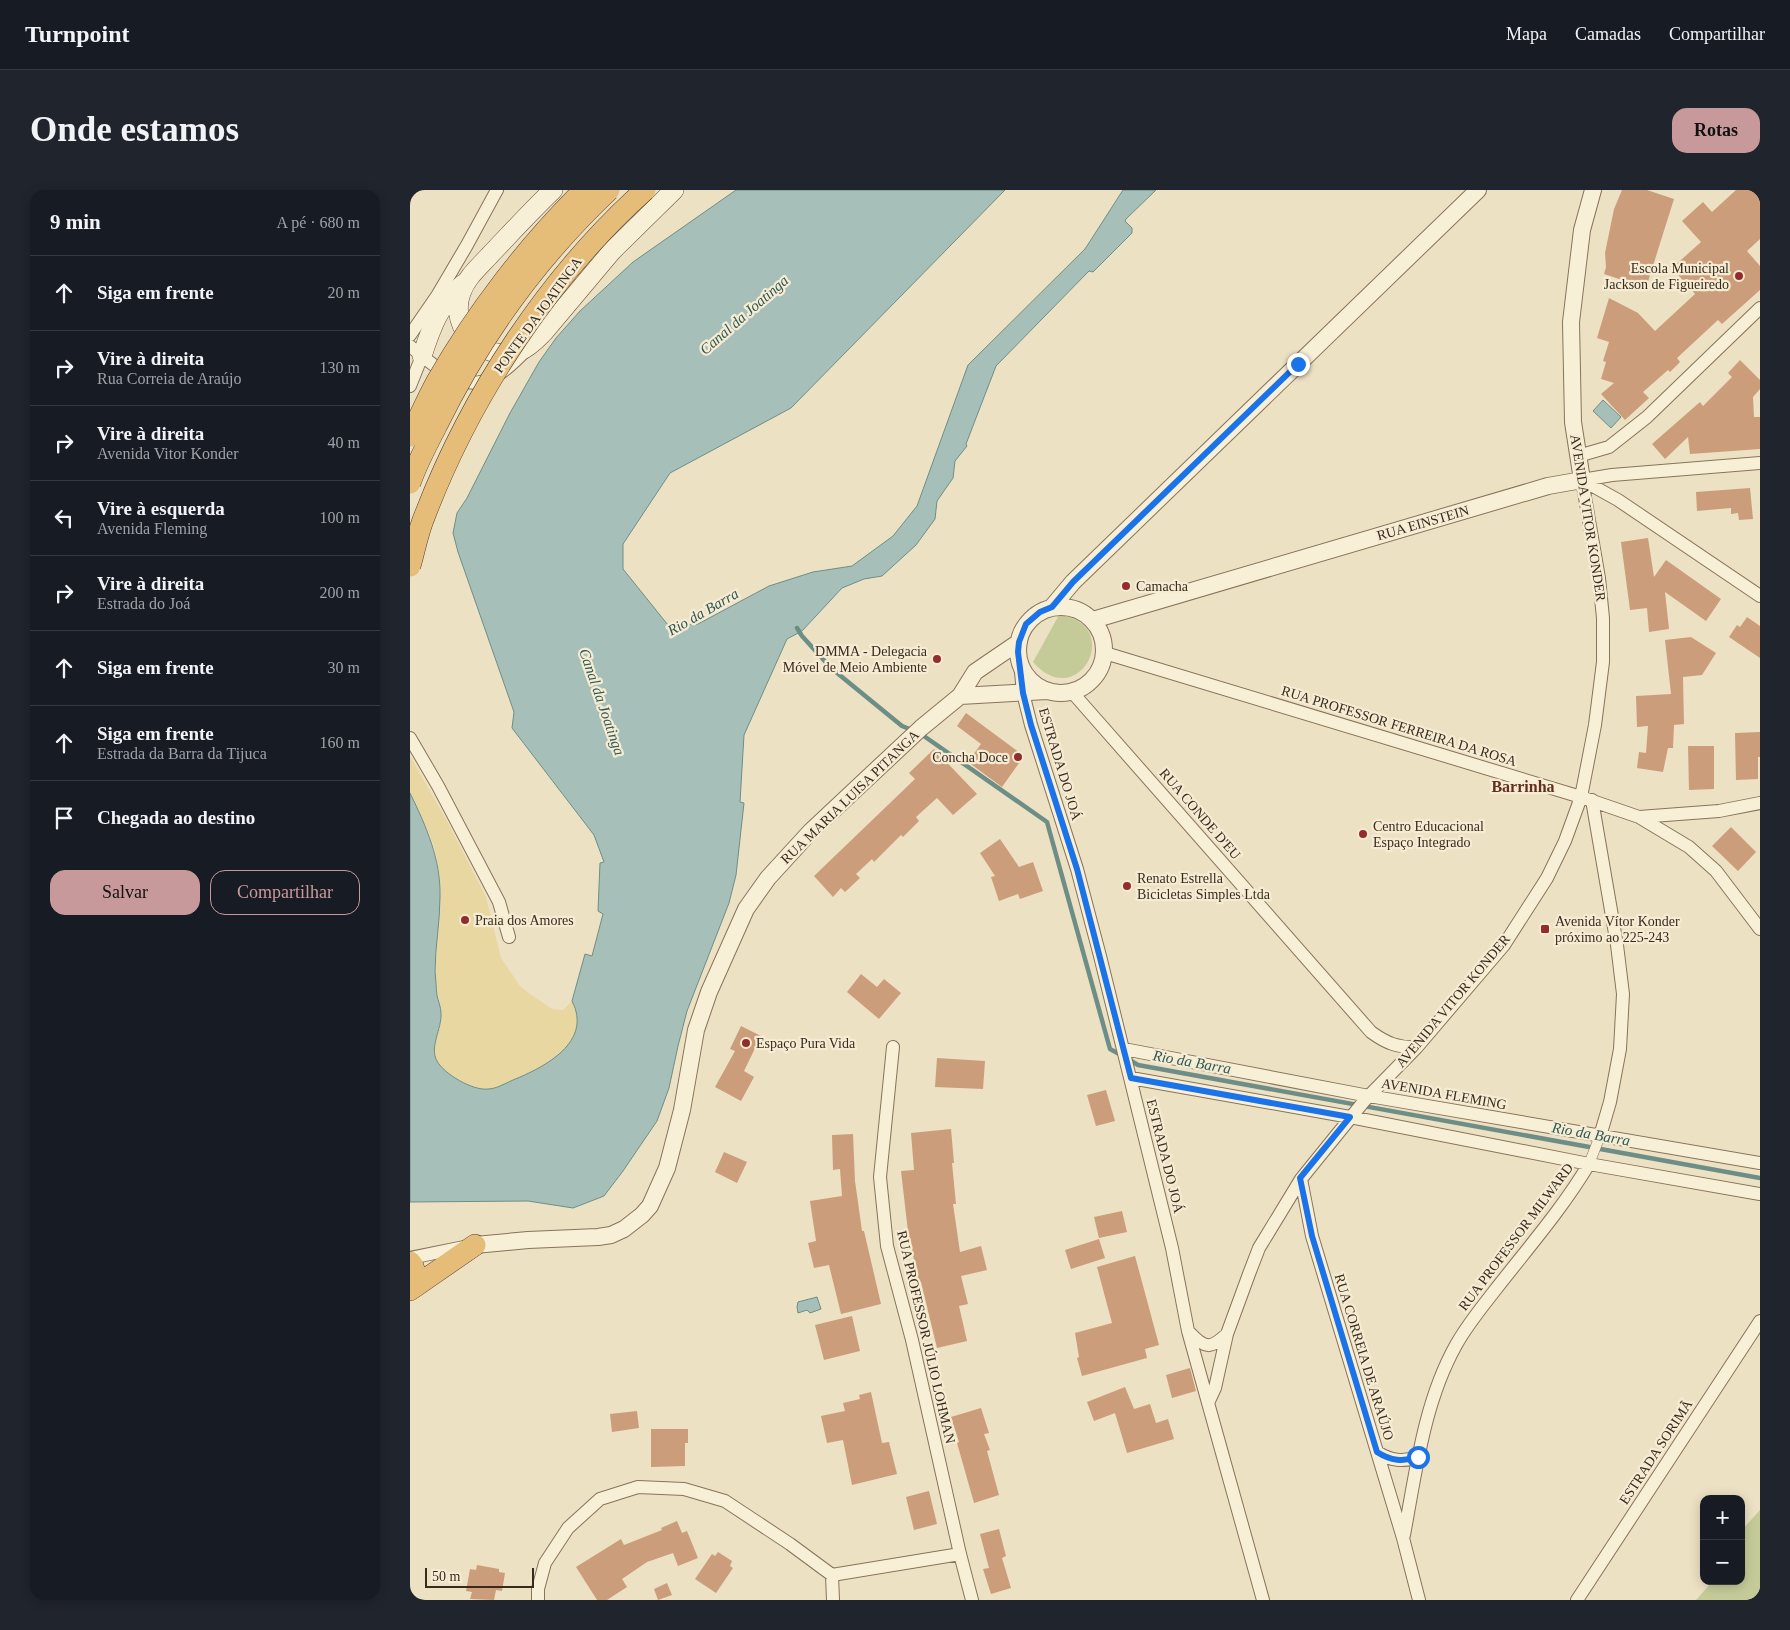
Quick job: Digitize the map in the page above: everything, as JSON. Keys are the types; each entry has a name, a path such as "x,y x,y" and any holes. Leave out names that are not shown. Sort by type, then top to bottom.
{"highway":[{"path":"410,436 437,381 481,313 525,256 584,190"},
{"name":"PONTE DA JOATINGA","path":"410,484 416,466 451,395 490,330 538,266 590,208 609,190"},
{"name":"PONTE DA JOATINGA","path":"410,566 424,516 450,458 504,358 575,261 606,227 645,190"},
{"path":"410,1290 475,1245"},
{"path":"410,1260 415,1273 410,1285"}],"main road":[{"path":"416,351 439,311 454,291 468,280 528,214 553,190"},
{"path":"468,280 461,292 458,307 460,322 467,336 478,346 491,352 506,354 521,350 534,342 544,332 612,251 674,190"}],"street":[{"path":"410,335 447,279 497,190"},
{"path":"1047,691 1030,680 1020,662 1019,642 1022,632 1032,617 1052,607 1080,576 1478,190"},
{"name":"AVENIDA VITOR KONDER","path":"1208,1403 1215,1388 1227,1334 1260,1248 1300,1178 1367,1098 1417,1048 1504,945 1547,878 1587,798 1603,662 1603,618 1599,578 1574,437 1571,394 1571,322 1582,230 1593,190"},
{"path":"1578,456 1609,447 1647,417 1760,308"},
{"path":"410,386 416,351 456,379 477,383 499,375 534,342"},
{"name":"RUA EINSTEIN","path":"1093,620 1548,486 1612,475 1760,463"},
{"path":"1582,480 1618,500 1760,596"},
{"path":"960,696 1047,691 1059,693 1072,692 1081,688 1095,677 1100,669 1104,653 1102,635 1093,620 1074,608 1052,607"},
{"name":"RUA MARIA LUISA PITANGA","path":"410,1260 475,1245 611,1235 624,1229 650,1206 667,1168 682,1110 696,1030 708,992 746,909 789,853 916,732 960,696 975,672 1019,642"},
{"name":"RUA PROFESSOR FERREIRA DA ROSA","path":"1104,653 1587,798 1639,817 1689,847 1716,871 1760,929"},
{"name":"ESTRADA DO JOÁ","path":"1020,662 1023,693 1031,725 1077,869 1131,1076 1172,1248 1188,1331 1263,1600"},
{"path":"975,672 987,694"},
{"name":"RUA CONDE D'EU","path":"1072,692 1371,1032 1387,1043 1402,1048 1417,1048"},
{"path":"410,738 438,786 499,902 509,937"},
{"name":"RUA PROFESSOR MILWARD","path":"1403,1538 1418,1457 1432,1402 1444,1369 1457,1343 1478,1312 1576,1186 1591,1160 1610,1102 1620,1049 1623,994 1617,945 1587,798"},
{"path":"1639,817 1719,810 1760,803"},
{"name":"RUA PROFESSOR JÚLIO LOHMAN","path":"893,1047 880,1177 887,1246 912,1340 972,1600"},
{"name":"AVENIDA FLEMING","path":"1124,1052 1599,1139 1760,1163"},
{"path":"1131,1076 1352,1115 1760,1194"},
{"name":"RUA CORREIA DE ARAÚJO","path":"1300,1178 1312,1236 1403,1538 1419,1600"},
{"name":"ESTRADA SORIMÃ","path":"1578,1600 1760,1321"},
{"path":"1188,1331 1204,1345 1216,1343 1227,1334"},
{"path":"1377,1452 1386,1458 1399,1461 1407,1461 1418,1457"},
{"path":"538,1600 538,1589 545,1563 568,1528 600,1499 638,1487 684,1489 725,1501 790,1544 832,1575 960,1554"},
{"path":"832,1575 833,1600"}],"green space":[{"path":"1059,615 1079,622 1090,633 1092,648 1088,661 1079,672 1065,678 1050,675 1033,662"},
{"path":"1760,1510 1760,1600 1696,1600 1709,1585 1745,1585 1745,1527"}],"sand":[{"name":"Praia dos Amores","path":"410,756 447,821 486,897 501,958 520,986 530,994 552,1009 563,1010 572,1001 577,1016 576,1029 571,1041 562,1051 526,1075 492,1088 478,1088 464,1083 446,1072 437,1060 435,1053 441,1018 435,973 440,879 433,843 410,793"}],"water":[{"name":"Canal da Joatinga","path":"736,190 1005,190 791,408 670,473 623,544 623,569 668,625 698,624 769,586 813,572 852,566 893,536 917,506 968,365 1085,249 1123,190 1156,190 1126,219 1125,221 1132,228 1132,233 1093,272 1089,271 996,366 966,444 967,446 955,461 953,478 937,501 935,519 916,545 882,576 864,579 842,588 802,631 787,639 744,735 740,802 744,803 736,875 729,903 687,1011 669,1088 657,1121 623,1171 604,1196 573,1208 528,1201 410,1202 410,793 427,830 435,856 440,883 435,972 441,1019 434,1050 435,1056 441,1066 459,1081 482,1089 501,1086 539,1068 562,1051 571,1041 576,1029 577,1016 572,1001 585,954 592,956 603,914 598,911 600,863 604,862 594,835 512,728 514,712 453,533 457,513 467,498 510,413 539,362 556,338 580,311 633,262"},
{"path":"1603,400 1621,417 1611,428 1593,411"},
{"path":"817,1297 821,1309 810,1313 807,1310 798,1313 798,1302"}],"building":[{"path":"1622,190 1647,190 1674,199 1646,288 1604,274 1606,267 1605,253 1614,209"},
{"path":"1736,190 1760,190 1760,239 1747,251 1760,266 1760,290 1722,324 1718,320 1677,358 1680,362 1643,392 1649,398 1625,420 1601,394 1614,383 1601,379 1606,362 1603,361 1609,342 1597,338 1609,298 1638,313 1655,331 1695,294 1672,268 1701,242 1682,221 1703,202 1712,212"},
{"path":"1740,360 1760,380 1760,389 1753,397 1754,417 1760,417 1760,449 1690,454 1688,437 1665,459 1652,444 1700,402 1703,406 1732,377 1728,373"},
{"path":"1750,488 1753,519 1739,520 1738,513 1731,514 1731,508 1697,511 1696,492"},
{"path":"1648,538 1654,577 1666,560 1721,599 1706,621 1665,592 1669,629 1649,632 1647,608 1630,610 1621,542"},
{"path":"1747,617 1760,626 1760,658 1729,637 1737,625 1740,627"},
{"path":"1691,637 1716,653 1702,675 1683,677 1684,724 1674,725 1673,748 1668,748 1663,772 1637,768 1639,752 1646,753 1648,726 1637,727 1636,696 1671,694 1665,640"},
{"path":"966,713 1024,756 1002,787 968,762 981,744 957,726"},
{"path":"1760,732 1758,779 1736,780 1735,733"},
{"path":"1688,746 1714,746 1714,789 1689,790"},
{"path":"934,749 977,794 953,815 937,798 916,817 919,821 903,837 901,835 874,862 872,859 856,874 860,878 845,892 841,888 833,897 814,876 915,779 909,773"},
{"path":"1731,827 1756,852 1738,871 1712,846"},
{"path":"1000,839 1019,867 1033,862 1043,891 1020,899 1018,894 999,901 991,877 995,876 980,853"},
{"path":"861,974 877,987 884,979 901,993 879,1019 847,992"},
{"path":"741,1026 761,1036 744,1071 754,1077 741,1101 715,1087 735,1051 730,1049"},
{"path":"937,1058 985,1061 983,1089 935,1087"},
{"path":"1106,1090 1115,1121 1096,1126 1087,1095"},
{"path":"951,1129 956,1204 953,1204 960,1252 981,1246 987,1270 961,1276 968,1304 959,1306 967,1341 937,1348 921,1282 918,1282 912,1249 910,1249 901,1171 914,1170 911,1133"},
{"path":"853,1134 855,1181 862,1231 864,1231 881,1304 841,1314 829,1265 814,1268 808,1243 816,1241 810,1201 842,1196 840,1169 833,1170 832,1135"},
{"path":"724,1152 747,1162 737,1183 715,1172"},
{"path":"1122,1211 1127,1232 1099,1238 1094,1217"},
{"path":"1099,1239 1105,1258 1071,1269 1065,1250"},
{"path":"1135,1256 1159,1345 1145,1349 1147,1358 1082,1376 1077,1358 1079,1357 1075,1333 1112,1323 1097,1267"},
{"path":"852,1316 860,1351 824,1360 815,1325"},
{"path":"1190,1368 1196,1391 1172,1398 1166,1375"},
{"path":"1125,1387 1134,1409 1150,1404 1156,1423 1168,1419 1174,1439 1127,1453 1115,1413 1094,1421 1087,1402"},
{"path":"871,1392 882,1443 889,1442 897,1474 852,1485 843,1440 827,1443 821,1416 845,1411 843,1403 860,1399 859,1395"},
{"path":"981,1408 989,1433 984,1434 990,1450 987,1451 999,1495 974,1503 951,1417"},
{"path":"637,1411 639,1428 612,1432 610,1414"},
{"path":"651,1429 688,1429 688,1443 685,1443 685,1466 651,1467"},
{"path":"929,1491 937,1524 914,1530 906,1497"},
{"path":"677,1521 682,1533 687,1531 698,1558 678,1566 673,1553 647,1562 622,1579 627,1587 607,1600 597,1600 576,1567 621,1539 624,1545 662,1530 661,1528"},
{"path":"999,1529 1006,1556 1002,1558 1011,1588 991,1594 983,1569 989,1568 980,1534"},
{"path":"718,1552 732,1561 730,1566 733,1568 716,1593 695,1579 712,1554 715,1556"},
{"path":"477,1565 499,1569 499,1572 505,1573 502,1591 496,1590 494,1600 470,1599 472,1592 466,1591 470,1569 476,1570"},
{"path":"667,1583 672,1595 658,1600 654,1589"}],"waterway":[{"name":"Rio da Barra","path":"797,628 831,668 902,726 912,730"},
{"name":"Rio da Barra","path":"921,734 1047,822 1110,1049 1121,1055"},
{"name":"Rio da Barra","path":"1128,1059 1138,1065 1760,1178"}],"place":[{"name":"Escola Municipal Jackson de Figueiredo","path":"1739,276"},
{"name":"Camacha","path":"1126,586"},
{"name":"DMMA - Delegacia Móvel de Meio Ambiente","path":"937,659"},
{"name":"Concha Doce","path":"1018,757"},
{"name":"Centro Educacional Espaço Integrado","path":"1363,834"},
{"name":"Renato Estrella Bicicletas Simples Ltda","path":"1127,886"},
{"name":"Praia dos Amores","path":"465,920"},
{"name":"Avenida Vítor Konder próximo ao 225-243","path":"1545,929"},
{"name":"Espaço Pura Vida","path":"746,1043"}],"district":[{"name":"Barrinha","path":"1523,786"}],"route":[{"path":"1298,364 1073,582 1052,607 1032,617 1022,632 1018,652 1023,693 1031,725 1077,869 1131,1078 1350,1117 1300,1178 1312,1236 1377,1452 1386,1458 1399,1461 1407,1461 1418,1457"}]}
